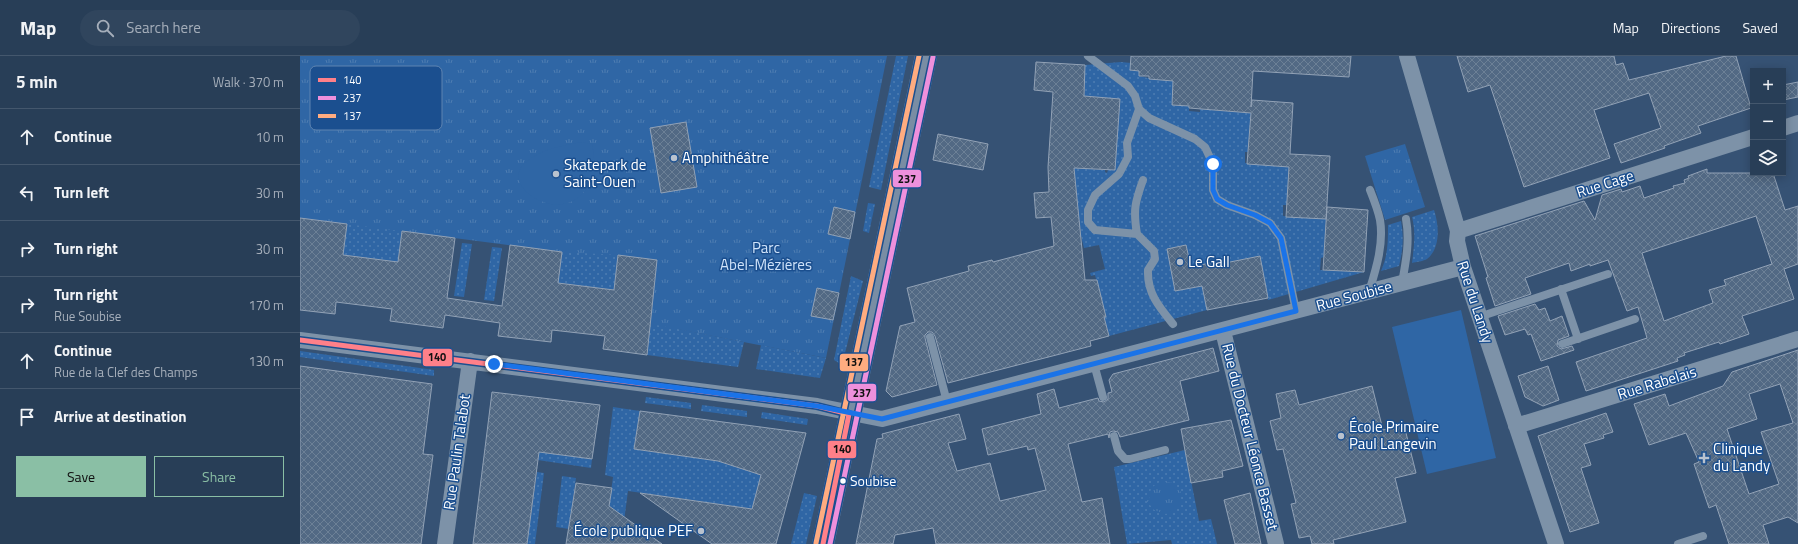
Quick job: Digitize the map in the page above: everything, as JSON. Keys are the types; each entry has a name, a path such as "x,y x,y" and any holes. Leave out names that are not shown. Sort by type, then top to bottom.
{"main road":[{"path":"823,544 926,56"}],"street":[{"name":"Rue du Landy","path":"1407,56 1458,231 1457,241 1462,267 1556,544"},
{"path":"1786,127 1798,123"},
{"name":"Rue Cage","path":"1458,231 1750,138"},
{"name":"Rue Soubise","path":"300,340 817,406 850,414 882,419 1223,331 1462,267"},
{"name":"Rue du Docteur Léonce Basset","path":"1223,331 1276,544"},
{"name":"Rue Rabelais","path":"1516,426 1798,339"},
{"name":"Rue Paulin Talabot","path":"445,544 470,361"}],"lane":[{"path":"1088,56 1128,86 1135,96 1139,109 1149,118 1195,139 1205,147 1213,164 1213,190 1217,199 1227,205 1255,215 1270,223 1281,238 1296,311"},
{"path":"1136,234 1095,230 1088,222 1088,210 1095,195 1119,174 1128,157 1128,143 1139,109"},
{"path":"1143,180 1135,204 1134,217 1136,234 1155,254 1155,259 1148,270 1150,291 1173,324"},
{"path":"1369,292 1379,251 1381,232 1380,220 1370,190"},
{"path":"1402,283 1408,246 1406,219"},
{"path":"1479,317 1608,274"},
{"path":"1561,289 1578,339"},
{"path":"1562,344 1635,319"},
{"path":"930,337 947,402"},
{"path":"1094,364 1103,397"},
{"path":"1114,436 1118,451 1125,459 1165,450"},
{"path":"1678,544 1703,536"}],"green space":[{"name":"Parc Abel-Mézières","path":"300,56 887,56 826,358 651,324 657,260 618,255 562,252 300,218"},
{"path":"896,56 908,56 881,190 869,187"},
{"path":"1121,62 1131,63 1130,70 1139,71 1139,76 1158,80 1191,67 1172,105 1189,106 1189,111 1200,112 1200,109 1251,113 1248,152 1245,152 1245,163 1289,167 1287,205 1283,205 1283,216 1326,219 1324,257 1321,258 1320,270 1364,272 1268,300 1260,256 1210,266 1209,263 1199,265 1191,269 1186,245 1167,249 1202,283 1207,310 1109,336 1104,317 1106,317 1095,275 1091,276 1090,273 1105,269 1099,245 1084,248 1081,236 1074,168 1105,170 1107,173 1108,170 1115,170 1084,100 1085,84 1083,84 1085,65"},
{"name":"Skatepark de Saint-Ouen","path":"581,142 592,144 594,164 589,183 579,197 566,204 552,204 539,200 527,193 520,183 519,173 525,163 537,154 544,151"},
{"path":"1405,144 1425,207 1385,220 1365,156"},
{"path":"300,189 455,238 402,231 398,262 343,255 347,224 300,218"},
{"path":"663,202 679,329 744,342 738,367 647,355 657,260 618,255 614,290 558,283 562,252 510,245"},
{"path":"868,203 875,204 869,233 863,231"},
{"path":"1434,210 1438,229 1435,249 1427,259 1412,263 1414,234 1412,217"},
{"path":"1401,221 1403,244 1399,266 1381,271 1388,243 1388,225"},
{"path":"462,243 472,244 464,297 454,296"},
{"path":"492,247 502,248 494,301 484,300"},
{"path":"851,276 863,281 842,365 834,360"},
{"path":"1461,310 1496,458 1427,474 1392,327"},
{"path":"761,345 826,358 820,378 756,369"},
{"path":"300,351 434,370 434,376 300,357"},
{"path":"646,397 691,403 691,409 645,403"},
{"path":"702,405 747,411 747,417 701,411"},
{"path":"613,407 640,411 634,449 718,461 761,475 753,509 628,491 621,544 604,544 613,477 605,475"},
{"path":"762,412 808,419 807,425 761,418"},
{"path":"1185,450 1199,521 1211,519 1217,544 1172,544 1171,540 1127,544 1114,467"},
{"path":"539,452 592,459 591,468 538,460"},
{"path":"537,472 544,473 535,544 527,544"},
{"path":"562,476 576,478 569,529 556,527"},
{"path":"1161,481 1173,483 1181,492 1181,500 1176,509 1166,514 1154,510 1146,500 1149,499 1151,488"},
{"path":"804,493 817,496 806,544 791,544"}],"building":[{"path":"1131,56 1351,56 1349,77 1253,71 1251,107 1252,100 1293,103 1290,154 1330,156 1326,219 1286,217 1289,167 1247,164 1251,113 1189,108 1189,106 1172,105 1173,81 1149,79 1149,76 1139,76 1139,71 1130,70"},
{"path":"1457,56 1614,56 1616,65 1623,63 1629,80 1726,56 1736,56 1750,108 1698,126 1701,133 1664,146 1665,148 1621,163 1614,144 1661,128 1649,93 1594,110 1610,158 1524,187 1490,85 1468,92"},
{"path":"1036,62 1085,65 1084,96 1120,99 1115,170 1074,168 1085,280 1097,280 1109,336 1090,341 1091,346 948,383 935,336 932,332 928,332 925,335 925,338 937,385 892,397 886,391 900,326 915,322 907,288 969,271 968,266 992,260 993,262 1054,246 1051,217 1036,218 1034,193 1049,192 1048,167 1053,92 1034,90"},
{"path":"1798,82 1798,97 1786,99 1786,84"},
{"name":"Amphithéâtre","path":"686,122 697,187 661,193 650,128"},
{"path":"938,134 988,144 983,170 933,160"},
{"path":"1707,169 1707,173 1750,173 1750,176 1774,176 1785,210 1798,206 1798,264 1784,269 1794,299 1742,316 1749,334 1720,344 1719,342 1684,353 1685,355 1677,358 1678,361 1586,391 1576,362 1647,338 1638,307 1627,311 1608,260 1590,266 1590,264 1571,271 1569,263 1525,278 1531,294 1495,306 1486,278 1488,277 1475,236 1584,201 1595,220 1602,195 1621,189 1622,192 1640,186 1644,198 1674,188 1673,186 1685,183 1684,180 1689,178 1688,176","holes":["1756,216 1772,264 1724,280 1726,285 1709,290 1713,303 1664,321 1642,253"]},
{"path":"834,207 855,212 850,239 828,234"},
{"path":"1327,207 1368,210 1364,272 1323,270"},
{"path":"300,218 347,224 343,255 398,262 402,231 455,238 447,298 502,306 510,245 562,252 558,283 614,290 618,255 657,260 647,355 603,349 605,336 552,330 551,342 498,336 500,323 445,315 443,328 390,321 392,309 336,302 335,314 300,310"},
{"path":"1186,245 1191,267 1210,263 1210,266 1260,256 1268,298 1207,310 1202,286 1175,291 1167,249"},
{"path":"817,288 839,293 833,320 811,316"},
{"path":"1535,304 1539,310 1545,308 1550,321 1562,316 1569,336 1558,340 1557,346 1561,349 1572,346 1574,350 1541,361 1531,334 1528,335 1525,329 1505,335 1498,316"},
{"path":"1213,348 1219,371 1180,381 1189,420 1120,437 1118,432 1113,431 1110,432 1109,438 1108,434 1068,444 1082,502 1102,498 1110,544 936,544 933,528 895,535 893,544 856,544 877,439 883,438 882,434 959,414 966,439 948,443 957,471 990,463 1000,501 1046,490 1035,448 1028,450 1027,446 988,455 982,429 1041,414 1037,394 1054,389 1059,408 1098,398 1099,401 1104,402 1108,399 1108,393 1112,392 1109,380 1113,374"},
{"path":"1798,350 1798,523 1788,517 1763,525 1769,544 1729,544 1716,505 1709,508 1694,464 1699,462 1686,433 1649,445 1634,404 1665,394 1669,406 1723,386 1732,372","holes":["1780,384 1793,423 1761,432 1779,484 1749,494 1727,429 1757,419 1749,394"]},
{"path":"300,366 432,384 423,454 433,455 421,544 300,544"},
{"path":"1548,366 1559,400 1543,406 1525,397 1518,376"},
{"path":"1372,386 1383,430 1404,425 1416,473 1395,478 1406,522 1333,540 1334,544 1312,544 1310,536 1299,538 1291,504 1296,503 1283,449 1277,450 1270,421 1281,418 1276,394 1295,390 1299,405"},
{"path":"492,392 600,405 592,459 539,452 527,544 473,544"},
{"path":"640,411 806,433 776,544 712,544 640,493 752,509 761,475 718,461 634,449"},
{"path":"1606,413 1613,432 1603,435 1604,438 1584,444 1591,465 1581,468 1599,523 1570,532 1538,436"},
{"path":"1231,420 1243,466 1222,471 1223,477 1191,483 1181,429"},
{"path":"576,483 612,488 609,506 662,544 566,544"},
{"path":"1250,493 1261,544 1235,544 1224,500"}],"transit line":[{"name":"137","path":"816,543 919,56"},
{"name":"237","path":"830,544 933,57"},
{"name":"140","path":"300,340 817,406 849,414"},
{"name":"140","path":"823,544 849,414"}],"place":[{"name":"Amphithéâtre","path":"674,158"},
{"name":"Skatepark de Saint-Ouen","path":"556,174"},
{"name":"Le Gall","path":"1180,262"},
{"name":"École Primaire Paul Langevin","path":"1341,436"},
{"name":"Clinique du Landy","path":"1704,458"},
{"name":"Soubise","path":"843,481"},
{"name":"École publique PEF","path":"701,531"}],"route":[{"path":"494,364 817,406 850,414 882,419 1296,311 1281,238 1270,223 1255,215 1227,205 1217,199 1213,190 1213,164"}]}
